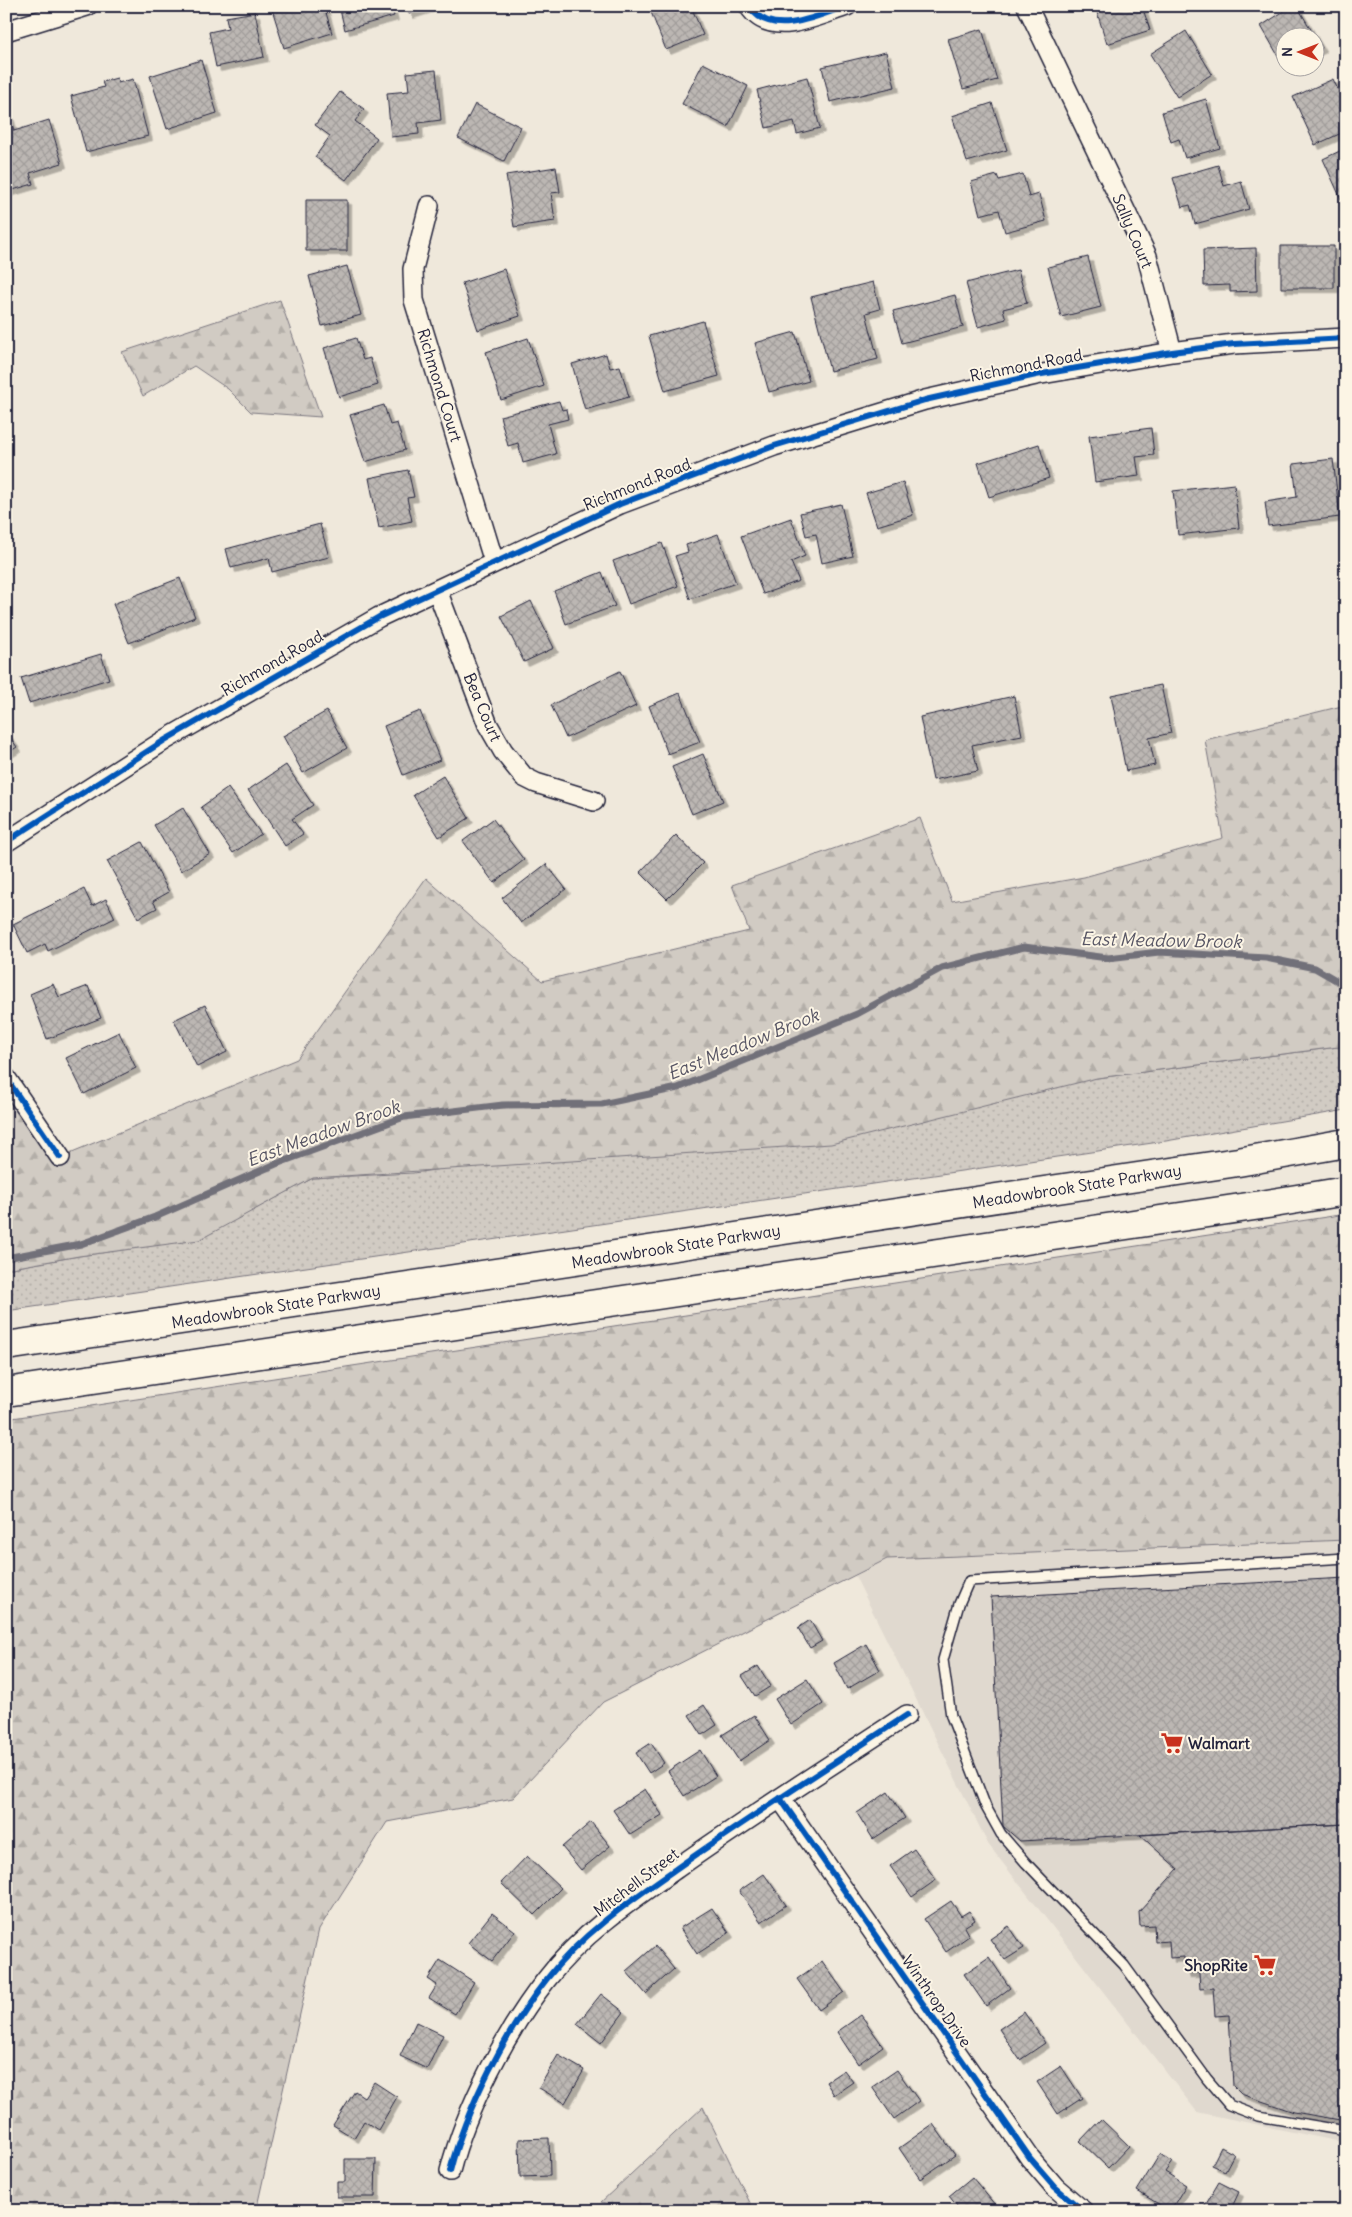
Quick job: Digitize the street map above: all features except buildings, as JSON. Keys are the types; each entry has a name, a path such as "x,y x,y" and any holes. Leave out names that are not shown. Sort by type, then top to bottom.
{"highway":[{"name":"Meadowbrook State Parkway","path":"6,1346 1238,1162 1346,1143"},
{"path":"6,1392 1346,1191"}],"street":[{"path":"6,31 86,6"},
{"path":"750,6 761,19 773,24 787,24 847,6"},
{"name":"Sally Court","path":"1027,6 1147,256 1172,352"},
{"name":"Richmond Court","path":"429,206 412,269 414,300 494,562"},
{"name":"Richmond Road","path":"6,842 165,740 379,617 620,504 774,446 925,400 1036,376 1172,352 1234,344 1346,338"},
{"name":"Bea Court","path":"437,590 488,726 503,752 524,777 536,783 594,801"},
{"path":"6,1078 60,1157"},
{"name":"Mitchell Street","path":"450,2171 464,2129 498,2053 546,1979 577,1947 619,1909 751,1816 906,1715"},
{"name":"Winthrop Drive","path":"780,1798 1030,2158 1055,2187 1083,2211"}],"lane":[{"path":"1346,1558 969,1581 959,1604 943,1660 951,1716 986,1807 1001,1834 1124,1965 1206,2079 1229,2105 1258,2116 1346,2131"}],"shaded area":[{"path":"1346,1540 1346,2143 1197,2112 988,1844 855,1576 887,1559"},
{"path":"601,2202 637,2211 589,2211"}],"green space":[{"path":"280,300 321,417 251,412 228,389 194,366 143,396 122,352"},
{"path":"1346,705 1346,1046 1097,1078 831,1144 313,1178 199,1240 79,1256 6,1269 6,1078 60,1157 297,1059 426,878 542,981 749,931 732,885 920,818 952,901 1084,877 1223,838 1205,740"},
{"path":"1346,1046 1346,1110 1166,1141 6,1311 6,1269 79,1256 199,1239 313,1178 413,1173 1097,1078"},
{"path":"1346,1214 1346,1540 887,1559 603,1702 513,1798 387,1822 319,1929 256,2211 6,2211 6,1419"},
{"path":"703,2107 754,2211 637,2211 601,2202"}],"waterway":[{"name":"East Meadow Brook","path":"6,1258 81,1244 155,1217 276,1164 404,1117 503,1105 602,1104 678,1088 857,1014 942,968 1024,947 1108,958 1159,952 1266,958 1315,968 1346,986"}],"cycle path":[{"path":"749,6 758,16 770,22 782,23 809,19 847,6"},
{"path":"6,842 165,740 379,617 620,504 774,446 925,400 1036,375 1172,352 1234,344 1346,338"},
{"path":"6,1078 60,1157"},
{"path":"450,2171 466,2122 502,2046 531,2000 560,1963 575,1948 625,1905 705,1848 907,1715"},
{"path":"780,1798 1030,2158 1055,2187 1083,2211"}],"place":[{"name":"Walmart","path":"1172,1743"},
{"name":"ShopRite","path":"1265,1965"}]}
